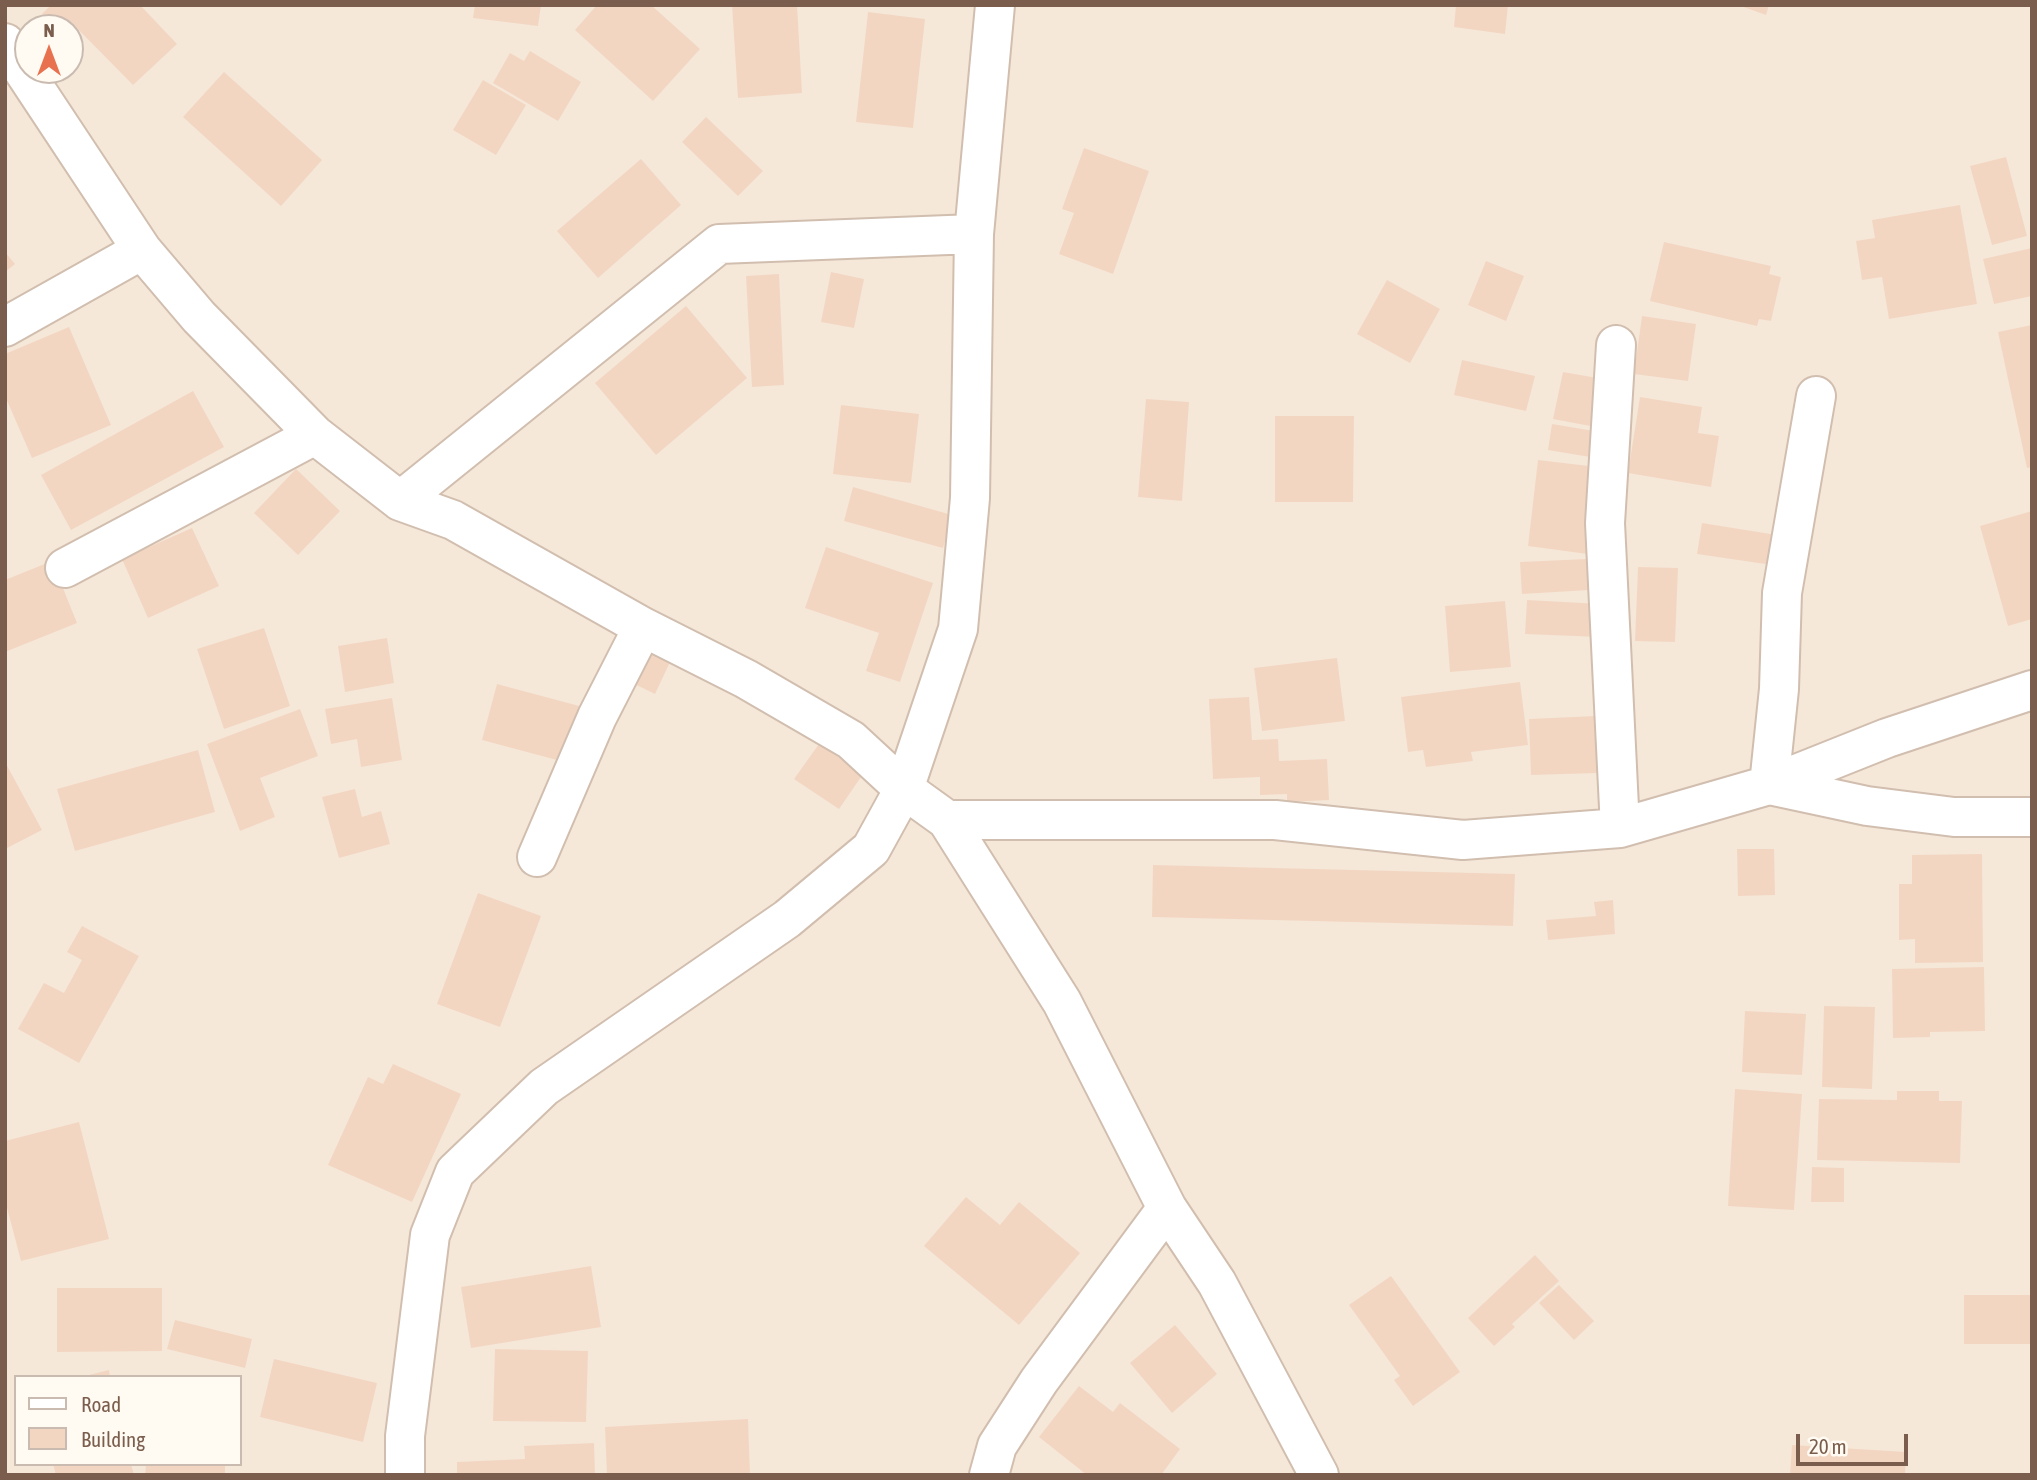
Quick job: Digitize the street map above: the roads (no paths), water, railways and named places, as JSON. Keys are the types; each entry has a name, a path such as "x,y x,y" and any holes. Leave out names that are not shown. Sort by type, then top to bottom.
{"street":[{"path":"405,1475 405,1436 430,1235 455,1172 544,1087 787,919 871,849 904,789 958,629 970,498 974,234 995,5"},
{"path":"5,43 142,250 199,317 315,435 400,501 453,520 643,627 746,679 851,740 904,789 947,820 1062,1002 1167,1208 1217,1283 1319,1475"},
{"path":"400,501 719,244 974,234"},
{"path":"5,327 142,250"},
{"path":"1616,345 1605,523 1620,828"},
{"path":"1769,785 1779,689 1783,593 1816,396"},
{"path":"65,568 315,435"},
{"path":"537,857 597,717 643,627"},
{"path":"947,820 1275,820 1463,840 1620,828 1769,785 1887,738 2032,690"},
{"path":"1769,785 1867,806 1954,817 2032,817"},
{"path":"989,1475 997,1446 1039,1381 1167,1208"}]}
